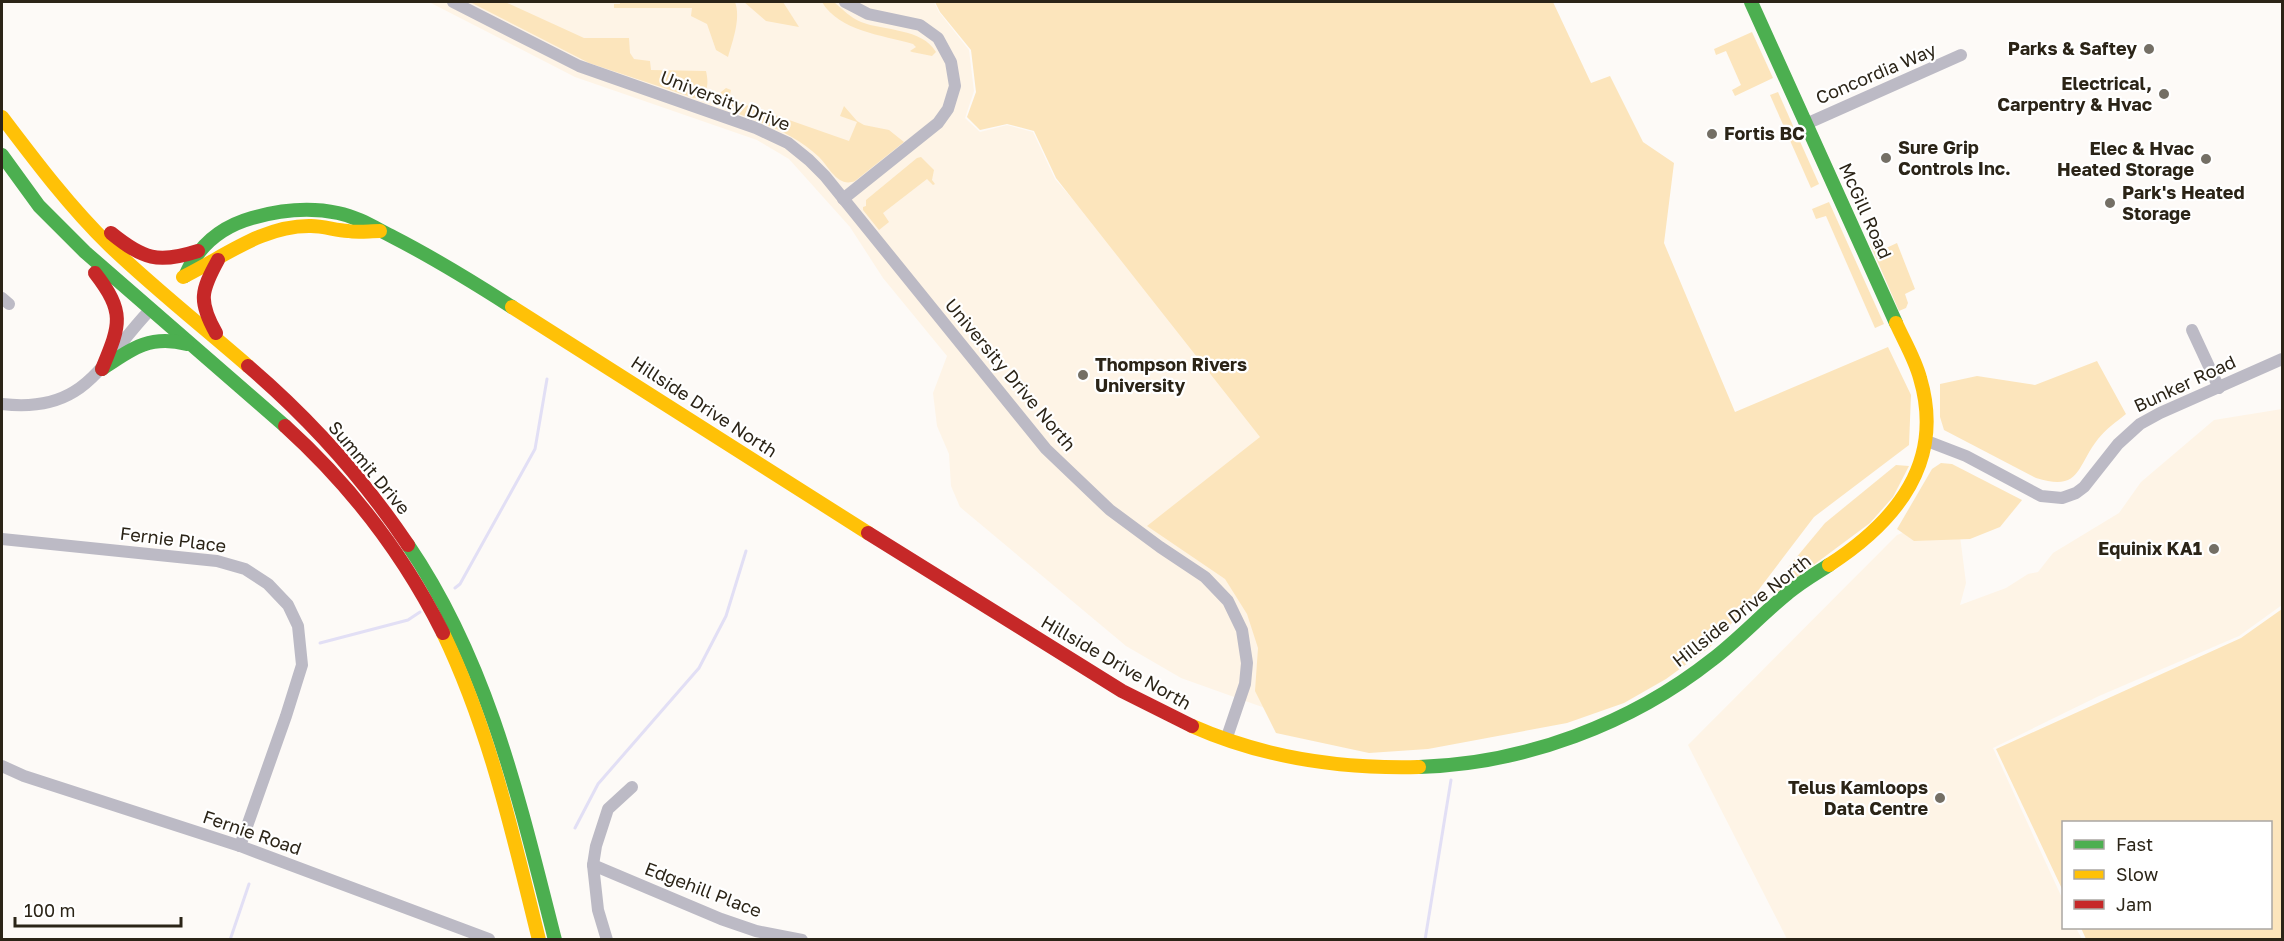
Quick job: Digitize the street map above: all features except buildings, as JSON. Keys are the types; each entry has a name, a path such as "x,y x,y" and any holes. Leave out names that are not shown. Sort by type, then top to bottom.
{"street":[{"name":"University Drive","path":"453,2 579,66 756,128 788,143 809,160 843,199"},
{"path":"843,199 938,123 948,109 955,86 951,62 938,38 920,25 868,14 845,2"},
{"name":"McGill Road","path":"1751,2 1920,376 1927,406 1927,441"},
{"name":"Concordia Way","path":"1806,124 1961,56"},
{"name":"Summit Drive","path":"2,117 58,189 108,244 280,395 333,447 417,557 442,600 474,665 498,729 517,790 555,939"},
{"name":"Summit Drive","path":"2,155 51,220 320,460 364,509 404,565 429,607 460,670 484,734 502,794 539,939"},
{"name":"University Drive North","path":"843,199 1046,449 1110,510 1206,577 1228,601 1242,630 1247,663 1245,684 1228,734"},
{"path":"75,207 127,246 148,257 165,260 198,250"},
{"name":"Hillside Drive North","path":"150,310 185,276 198,250 218,235 242,222 288,210 335,213 361,220 447,266 1140,702 1234,742 1295,758 1384,768 1458,765 1506,757 1552,744 1620,717 1666,691 1701,668 1790,592 1856,547 1886,522 1916,478 1927,441"},
{"path":"51,220 111,293 118,309 118,326 102,369"},
{"name":"Hillside Drive North","path":"185,276 218,260 245,242 283,229 311,226 351,232 380,231"},
{"path":"218,260 206,283 202,298 204,312 221,343"},
{"path":"102,369 150,310"},
{"path":"2192,330 2219,388"},
{"path":"2,404 44,405 70,394 102,369 140,345 156,339 174,340 192,346"},
{"name":"Bunker Road","path":"1927,441 1952,449 2041,496 2062,498 2084,487 2118,444 2140,424 2283,359"},
{"name":"Fernie Place","path":"2,539 218,561 245,569 268,584 288,605 298,626 302,665 240,846"},
{"path":"1170,716 1184,718 1277,749 1295,758"},
{"name":"Fernie Road","path":"2,766 24,777 240,846 489,939"},
{"path":"607,939 598,910 593,865 596,846 609,809 632,787"},
{"name":"Edgehill Place","path":"593,865 721,919 756,931 802,939"}],"shaded area":[{"name":"Thompson Rivers University","path":"429,2 934,2 939,12 969,50 974,91 965,118 980,132 1007,125 1033,132 1055,179 1278,434 1290,717 1181,678 1126,646 960,507 951,486 949,454 937,426 933,393 947,356 883,278 850,227 789,159 757,140 575,77"},
{"path":"470,2 505,2 584,38 629,38 630,53 634,59 650,61 651,70 706,71 707,88 701,97 694,98 589,63"},
{"path":"620,2 735,2 737,22 728,57 716,50 707,24 691,16 692,8 614,8 614,4 620,4"},
{"path":"744,2 783,2 799,27 766,21"},
{"path":"822,2 834,2 861,22 922,38 936,52 932,56 912,52 910,51 916,47 913,44 850,26 839,20"},
{"path":"935,2 1553,2 1591,83 1610,76 1643,142 1674,163 1664,243 1735,412 1888,347 1911,395 1909,445 1814,517 1741,613 1710,647 1666,679 1624,703 1567,723 1428,749 1369,753 1276,733 1255,691 1258,648 1247,614 1225,579 1147,526 1260,437 1056,178 1034,131 1007,124 980,130 967,117 976,92 971,50 940,12"},
{"path":"1752,32 1773,78 1735,96 1732,90 1741,85 1726,51 1716,55 1714,49"},
{"path":"726,88 731,90 729,99 849,141 857,122 840,116 844,106 857,121 864,125 889,130 904,142 855,181 844,182 834,175 819,157 797,140 723,108 718,102 721,92"},
{"path":"1778,92 1819,184 1811,188 1770,95"},
{"path":"921,157 934,170 932,180 935,184 933,185 927,179 883,213 889,222 879,230 863,210 866,200"},
{"path":"1829,202 1884,324 1875,328 1826,216 1816,219 1812,209"},
{"path":"1874,242 1881,244 1884,249 1897,243 1915,289 1905,294 1908,303 1906,308 1899,311 1870,244"},
{"path":"2097,361 2126,414 2101,435 2081,467 2070,479 2062,482 2036,478 1944,430 1940,417 1940,384 1977,376 2035,385"},
{"path":"2282,409 2282,605 2239,636 2099,696 1993,748 2062,898 2062,929 2077,929 2082,939 1787,939 1688,745 1897,535 1918,527 1960,536 1966,583 1960,605 2006,588 2028,574 2038,572 2053,553 2119,513 2141,482 2214,420"},
{"path":"1941,463 1952,464 2022,500 2000,527 1970,539 1914,541 1897,529 1932,469"},
{"path":"1896,465 1909,466 1893,497 1870,523 1776,593 1771,588 1825,523"},
{"path":"2282,609 2282,939 2086,939 2081,929 2272,929 2272,821 2062,821 2062,889 1996,749 2241,638"}],"waterway":[{"path":"455,588 460,584 535,449 547,379"},
{"path":"575,828 598,784 699,668 726,616 746,551"},
{"path":"320,643 408,620 420,612"},
{"path":"1425,940 1451,780"},
{"path":"230,940 249,884"}],"traffic: fast":[{"path":"1751,2 1896,323"},
{"path":"2,155 39,206 85,252 285,426"},
{"path":"185,276 203,247 220,232 240,222 273,213 317,210 345,215 366,223 468,279 512,307"},
{"path":"102,369 122,355 151,342 174,341 187,344"},
{"path":"408,545 436,591 481,686 499,736 529,837 555,940"},
{"path":"1419,767 1498,758 1537,749 1612,721 1681,682 1723,651 1793,589 1829,565"}],"traffic: slow":[{"path":"2,117 54,184 95,231 144,277 248,366"},
{"path":"183,277 260,236 293,227 311,226 352,232 380,231"},
{"path":"512,307 868,533"},
{"path":"1829,565 1853,548 1894,509 1909,487 1920,462 1926,436 1926,408 1918,371 1896,323"},
{"path":"443,633 460,670 499,784 539,940"},
{"path":"1192,726 1275,754 1361,766 1419,767"}],"traffic: jam":[{"path":"111,233 132,249 152,257 172,257 198,251"},
{"path":"216,333 206,312 204,296 208,280 218,260"},
{"path":"95,273 112,299 117,320 113,341 102,369"},
{"path":"248,366 293,407 334,450 373,496 408,545"},
{"path":"285,426 309,448 353,496 373,522 411,576 443,633"},
{"path":"868,533 1122,691 1192,726"}],"place":[{"name":"Parks & Saftey","path":"2149,49"},
{"name":"Electrical, Carpentry & Hvac","path":"2164,94"},
{"name":"Fortis BC","path":"1712,134"},
{"name":"Sure Grip Controls Inc.","path":"1886,158"},
{"name":"Elec & Hvac Heated Storage","path":"2206,159"},
{"name":"Park's Heated Storage","path":"2110,203"},
{"name":"Thompson Rivers University","path":"1083,375"},
{"name":"Equinix KA1","path":"2214,549"},
{"name":"Telus Kamloops Data Centre","path":"1940,798"}]}
